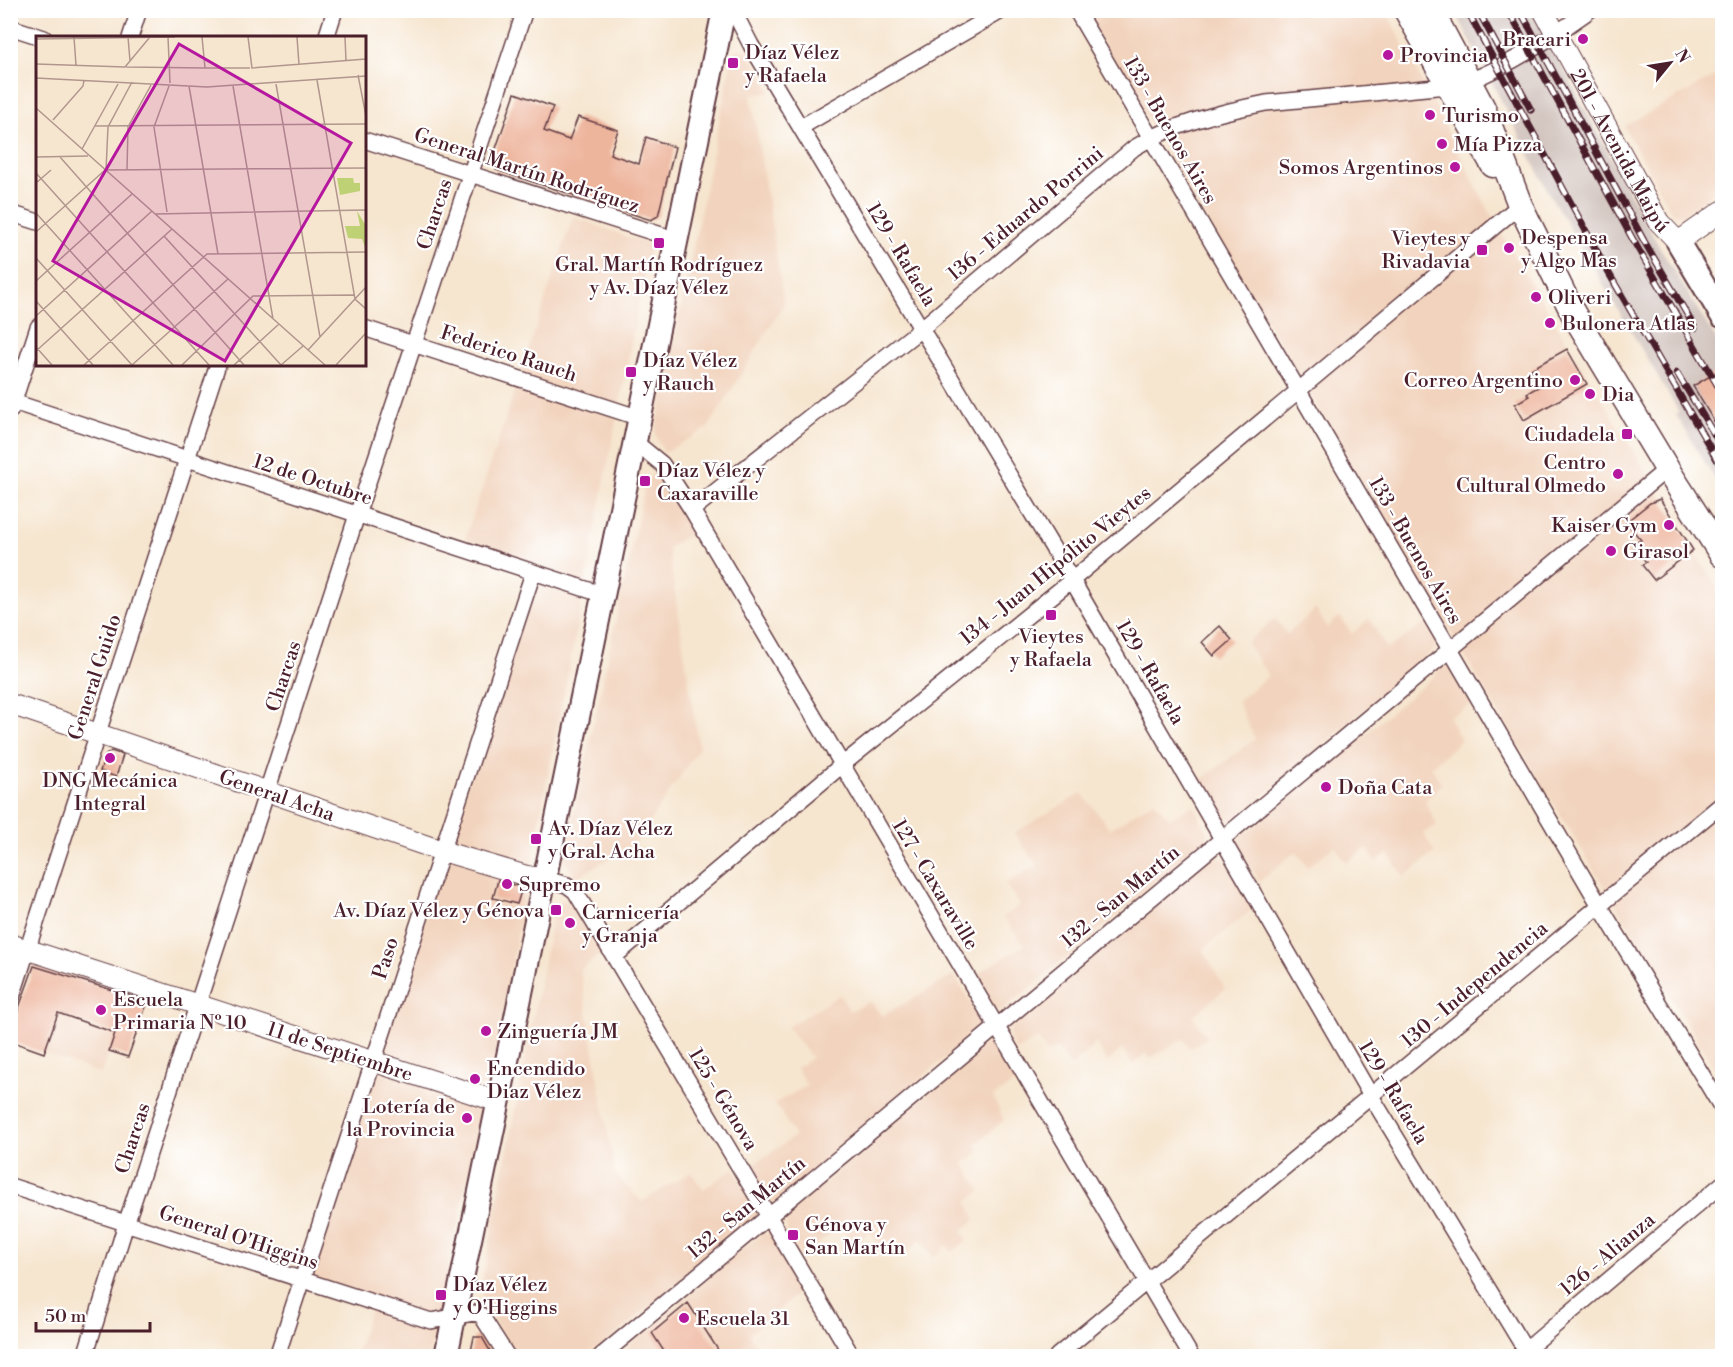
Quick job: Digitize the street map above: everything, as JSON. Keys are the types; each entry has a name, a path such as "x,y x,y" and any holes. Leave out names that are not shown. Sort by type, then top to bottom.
{"main road":[{"path":"446,1356 724,10"},
{"path":"1406,10 1458,84"},
{"path":"1431,10 1488,158 1520,205 1573,313 1666,469 1722,555"},
{"name":"201 - Avenida Maipú","path":"1678,242 1722,316"}],"street":[{"path":"131,36 139,10"},
{"path":"327,36 335,10"},
{"name":"Charcas","path":"85,1356 357,515 525,10"},
{"name":"129 - Rafaela","path":"733,10 1072,579 1371,1096 1524,1354"},
{"path":"801,127 1003,10"},
{"name":"133 - Buenos Aires","path":"1076,10 1600,906 1722,1108"},
{"name":"201 - Avenida Maipú","path":"1543,10 1659,222 1678,242"},
{"name":"136 - Eduardo Porrini","path":"692,510 922,328 1134,148 1150,138 1164,131 1266,103 1458,84 1499,70 1556,35 1590,10"},
{"path":"10,27 38,36"},
{"name":"General Martín Rodríguez","path":"366,141 677,240"},
{"name":"134 - Juan Hipólito Vieytes","path":"615,956 842,765 1072,579 1520,205"},
{"path":"1678,242 1722,211"},
{"path":"10,213 36,221"},
{"name":"Federico Rauch","path":"366,329 640,418"},
{"path":"11,404 36,333"},
{"name":"General Guido","path":"10,1003 19,947 98,733 217,366"},
{"name":"12 de Octubre","path":"11,404 604,595"},
{"name":"127 - Caxaraville","path":"635,442 662,464 692,510 1191,1356"},
{"name":"132 - San Martín","path":"601,1356 1666,469"},
{"name":"Paso","path":"278,1356 533,573"},
{"name":"General Acha","path":"10,704 441,851 527,876 546,879"},
{"name":"130 - Independencia","path":"1057,1356 1722,804"},
{"name":"125 - Génova","path":"546,879 567,885 575,891 852,1356"},
{"name":"11 de Septiembre","path":"19,947 499,1102"},
{"name":"126 - Alianza","path":"1524,1354 1722,1184"},
{"name":"General O'Higgins","path":"10,1186 431,1321 474,1313 481,1315 507,1356"}],"shaded area":[{"path":"1084,11 1386,11 1501,234 1722,596 1722,1081 1471,667"},
{"path":"1455,11 1534,11 1657,243 1722,349 1722,491 1676,415 1679,412 1551,197"},
{"path":"739,49 748,52 771,92 751,95 784,304 708,428 664,453 656,436 656,429 732,58 734,52"},
{"path":"1722,72 1722,186 1682,215 1672,213 1624,126"},
{"path":"573,217 650,245 491,1074 488,1082 482,1087 473,1087 382,1053 538,566 465,539"},
{"path":"655,473 659,473 697,529 668,548 699,748 635,843 576,878 565,856 645,485"},
{"path":"1316,609 1327,628 1340,616 1352,634 1369,618 1387,649 1425,624 1435,640 1435,647 1431,653 1231,823 1220,822 1198,782 1255,739 1237,701 1268,676 1247,643 1275,618 1287,634"},
{"path":"1448,665 1455,668 1476,702 1449,717 1461,740 1431,767 1442,784 1425,801 1437,825 1423,833 1435,852 1404,877 1388,853 1376,862 1367,848 1346,863 1335,846 1307,867 1296,851 1259,882 1238,845 1242,833 1249,831 1432,678 1442,666"},
{"path":"1082,793 1110,829 1154,801 1170,819 1193,805 1207,831 1207,841 1004,1009 996,1011 973,976 1025,945 1003,917 1020,905 1005,884 1037,865 1014,833"},
{"path":"1216,856 1227,861 1255,907 1203,949 1225,989 1193,1016 1207,1038 1190,1048 1183,1039 1150,1058 1145,1053 1133,1065 1122,1049 1107,1062 1096,1043 1071,1067 1057,1048 1047,1053 1038,1038 1016,1051 1009,1032 1013,1026 1209,857"},
{"path":"564,900 575,905 603,952 580,970 615,1174 642,1202 691,1172 703,1189 734,1168 758,1210 752,1220 591,1356 515,1356 485,1305 482,1282 555,904"},
{"name":"Escuela Primaria Nº 10","path":"51,964 130,991 101,1074 11,1041 11,1033 34,966 48,971"},
{"path":"954,975 981,1020 981,1027 781,1199 775,1202 768,1201 748,1168 795,1136 775,1103 807,1086 796,1068 812,1058 787,1027 840,995 850,1011 870,1001 882,1016"},
{"path":"993,1041 1020,1079 993,1097 1004,1120 976,1144 980,1151 963,1163 981,1191 967,1202 976,1219 962,1230 967,1240 952,1252 947,1245 933,1257 921,1240 906,1253 896,1237 881,1248 870,1232 854,1245 841,1226 801,1257 787,1232 786,1223 791,1212 987,1042"},
{"path":"377,1070 475,1101 482,1113 429,1356 355,1356 371,1306 307,1287"},
{"path":"761,1234 768,1234 773,1238 803,1289 749,1334 758,1351 752,1356 617,1356"}],"building":[{"path":"515,93 553,107 544,131 569,140 578,117 618,130 610,154 639,164 646,137 675,147 658,216 651,220 496,170 492,160"},
{"path":"1567,349 1587,384 1524,420 1515,404 1529,396 1527,393 1540,386 1531,369"},
{"path":"1722,369 1722,435 1693,386"},
{"path":"1660,499 1693,550 1654,580 1642,565 1646,562 1633,545 1641,540 1626,522 1650,503"},
{"path":"1220,626 1232,640 1214,656 1202,642"},
{"path":"111,751 123,755 116,777 100,771 106,755"},
{"name":"Supremo","path":"498,880 517,886 521,891 517,904 493,898"},
{"name":"Escuela Primaria Nº 10","path":"34,966 148,1001 128,1057 109,1051 115,1033 58,1013 44,1053 10,1041 10,1033"},
{"name":"Escuela 31","path":"688,1303 722,1356 667,1356 652,1333"},
{"path":"474,1337 482,1337 493,1356 470,1356"}],"railway":[{"path":"1467,10 1607,270 1722,468"},
{"path":"1478,10 1531,110"},
{"path":"1508,10 1637,247 1722,393"},
{"path":"1520,10 1644,241 1695,328"},
{"path":"1677,373 1722,447"}],"place":[{"name":"Bracari","path":"1583,39"},
{"name":"Provincia","path":"1388,55"},
{"name":"Díaz Vélez y Rafaela","path":"733,63"},
{"name":"Turismo","path":"1430,115"},
{"name":"Mía Pizza","path":"1442,144"},
{"name":"Somos Argentinos","path":"1455,167"},
{"name":"Gral. Martín Rodríguez y Av. Díaz Vélez","path":"659,243"},
{"name":"Despensa y Algo Mas","path":"1509,248"},
{"name":"Vieytes y Rivadavia","path":"1482,250"},
{"name":"Oliveri","path":"1536,297"},
{"name":"Bulonera Atlas","path":"1550,323"},
{"name":"Díaz Vélez y Rauch","path":"631,372"},
{"name":"Correo Argentino","path":"1575,380"},
{"name":"Dia","path":"1590,394"},
{"name":"Ciudadela","path":"1627,434"},
{"name":"Centro Cultural Olmedo","path":"1618,474"},
{"name":"Díaz Vélez y Caxaraville","path":"645,481"},
{"name":"Kaiser Gym","path":"1669,525"},
{"name":"Girasol","path":"1611,551"},
{"name":"Vieytes y Rafaela","path":"1051,615"},
{"name":"DNG Mecánica Integral","path":"110,758"},
{"name":"Doña Cata","path":"1326,787"},
{"name":"Av. Díaz Vélez y Gral. Acha","path":"536,839"},
{"name":"Supremo","path":"507,884"},
{"name":"Av. Díaz Vélez y Génova","path":"556,910"},
{"name":"Carnicería y Granja","path":"570,923"},
{"name":"Escuela Primaria Nº 10","path":"101,1010"},
{"name":"Zinguería JM","path":"486,1031"},
{"name":"Encendido Diaz Vélez","path":"475,1079"},
{"name":"Lotería de la Provincia","path":"467,1118"},
{"name":"Génova y San Martín","path":"793,1235"},
{"name":"Díaz Vélez y O'Higgins","path":"441,1295"},
{"name":"Escuela 31","path":"684,1318"}]}
